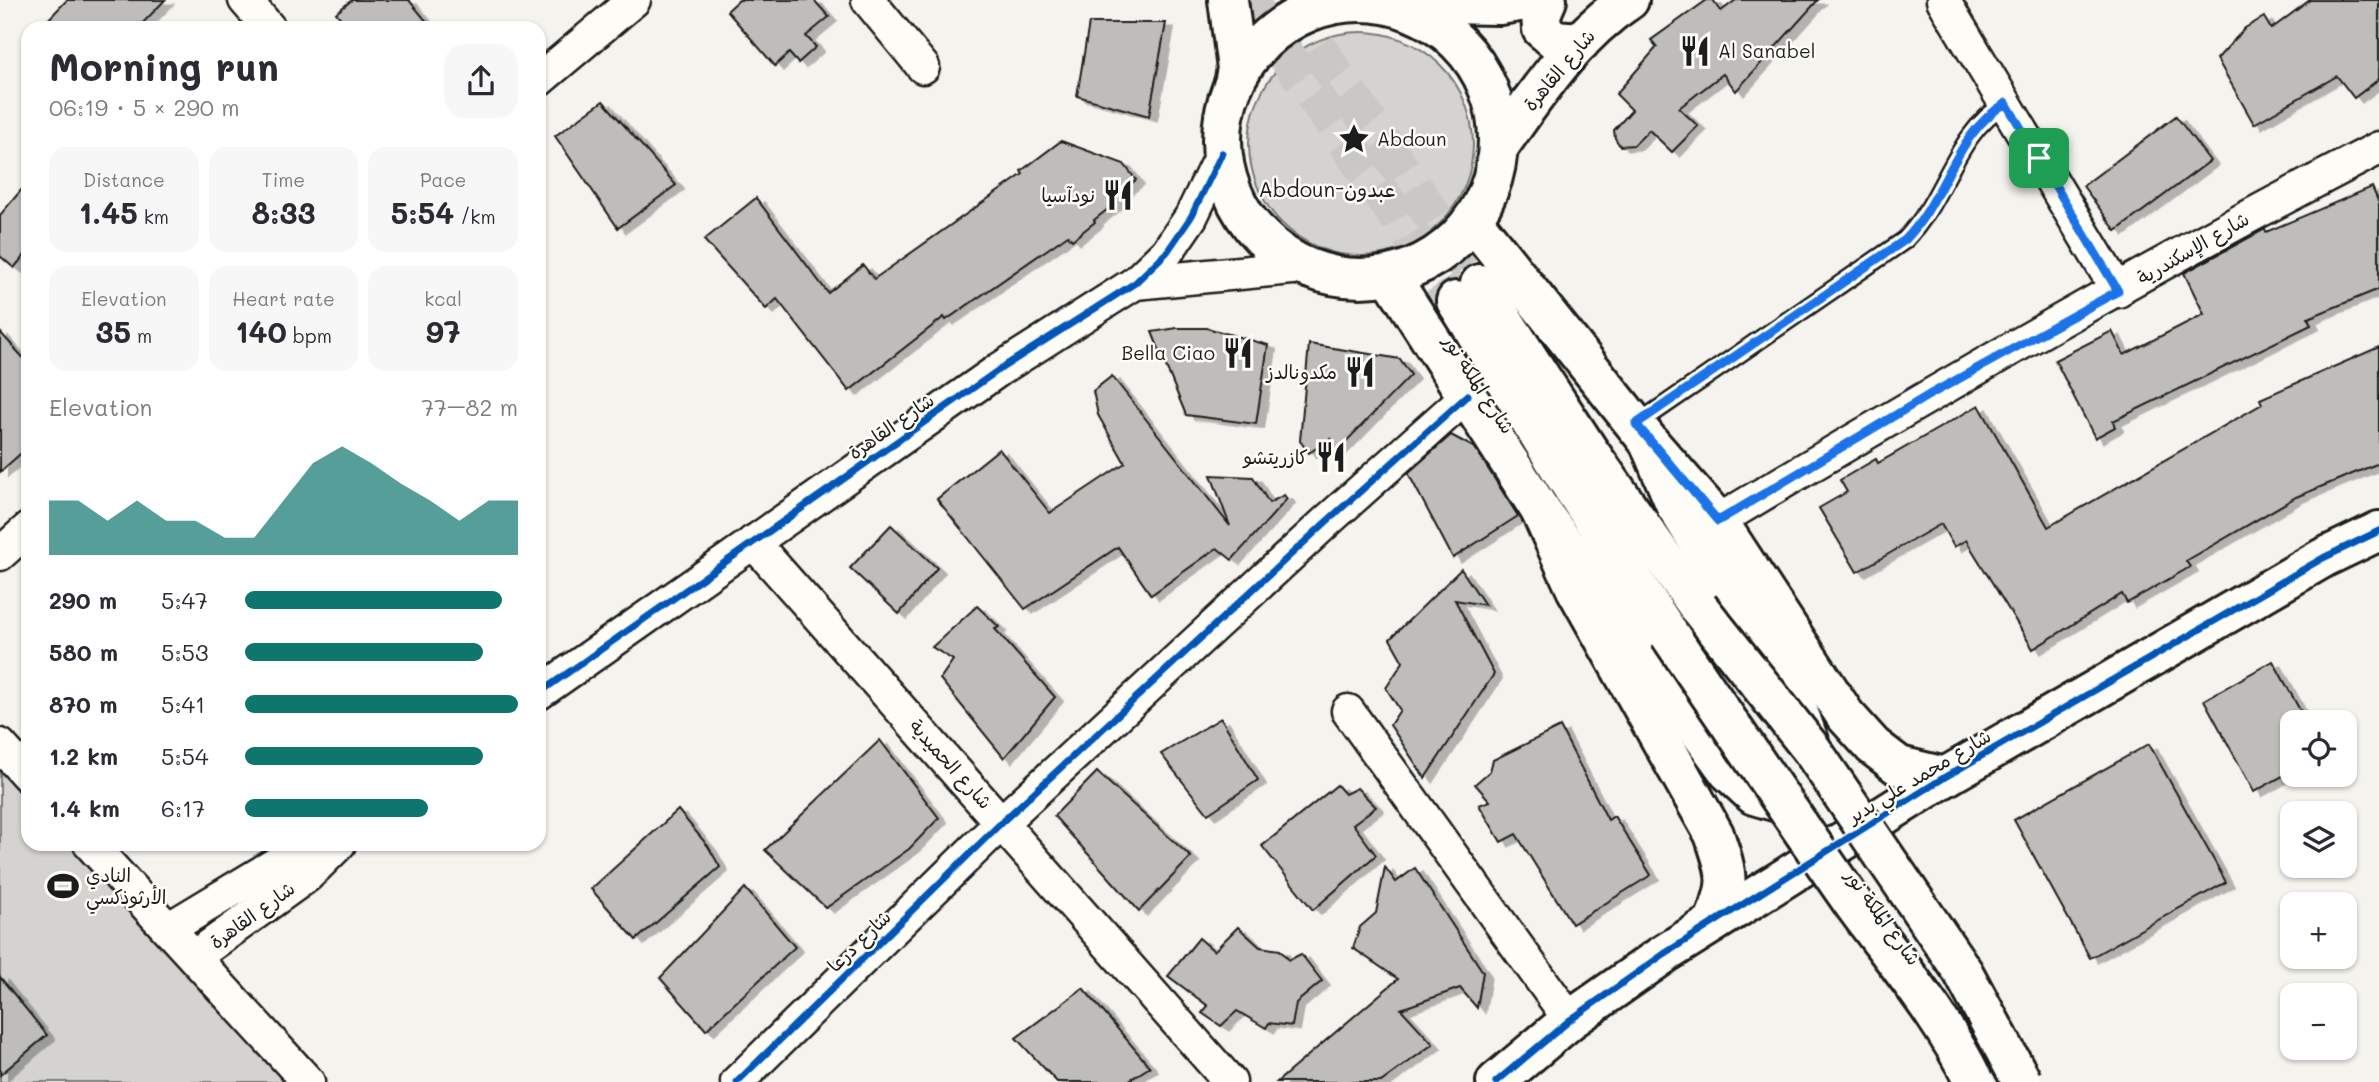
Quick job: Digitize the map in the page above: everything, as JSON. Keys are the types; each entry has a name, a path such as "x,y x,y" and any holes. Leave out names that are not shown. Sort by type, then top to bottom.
{"main road":[{"path":"1228,0 1237,69 1224,118 1222,153 1230,188 1247,221 1272,247 1303,267 1345,278 1390,276 1421,264 1450,246 1473,221 1486,198 1498,148 1495,108 1480,70 1455,38 1421,16 1365,2"},
{"path":"1234,84 1255,51 1284,25 1320,8 1365,2 1500,5 1533,0"},
{"path":"1547,0 1541,14 1542,29 1555,40 1580,42"},
{"name":"شارع القاهرة","path":"1498,148 1545,82 1580,42 1610,12 1629,0"},
{"path":"1473,221 1643,433 1718,521 1845,715 1873,746 1899,766 1945,777"},
{"name":"شارع الملكة نور","path":"1390,276 1540,510 1576,589 1714,834 1726,868 1726,893 1713,923"},
{"name":"شارع الملكة نور","path":"1974,1082 1961,1055 1784,804 1564,475 1468,293 1590,453 1699,608 1812,750 1962,972 2022,1082"},
{"path":"1643,433 1676,506 1790,689 1812,750"},
{"path":"1540,510 1697,732 1734,778 1754,795 1784,804"},
{"name":"شارع محمد علي بدير","path":"1496,1082 1570,1020 1713,923 1945,777 2323,558 2379,531"}],"street":[{"path":"245,0 263,21"},
{"path":"546,74 634,0"},
{"path":"868,0 923,67"},
{"path":"1943,0 2118,291"},
{"name":"شارع الإسكندرية","path":"1718,521 1929,395 2276,200 2379,148"},
{"name":"شارع القاهرة","path":"546,688 1000,369 1135,283 1167,252 1191,217 1222,153"},
{"name":"شارع القاهرة","path":"1135,283 1303,267"},
{"name":"شارع درعا","path":"737,1082 1002,822 1326,522 1468,395"},
{"path":"0,554 21,535"},
{"name":"شارع الحميدية","path":"752,542 1230,1082"},
{"path":"1349,710 1570,1020"},
{"path":"0,745 21,768"},
{"path":"96,851 307,1082"},
{"name":"شارع القاهرة","path":"167,929 297,851"},
{"name":"شارع القاهرة","path":"194,957 307,876 332,851"}],"lane":[{"path":"1643,433 1905,240 1923,218 1968,139 1990,112 2006,103"}],"shaded area":[{"path":"1372,32 1404,40 1441,64 1460,91 1469,111 1473,144 1469,177 1465,187 1441,224 1414,243 1394,252 1350,256 1318,248 1281,224 1262,197 1253,177 1249,133 1257,101 1281,64 1308,45 1328,36"},
{"name":"النادي الأرثوذكسي","path":"0,752 21,774 21,851 92,851 304,1082 0,1082"}],"building":[{"path":"67,0 165,0 145,21 47,21"},
{"path":"352,0 409,0 426,21 343,21 336,13"},
{"path":"739,0 814,0 829,17 806,36 816,47 798,63 789,53 775,66 727,11"},
{"path":"1707,0 1713,0 1721,11 1736,0 1818,0 1736,91 1723,74 1679,108 1698,126 1672,152 1649,130 1634,145 1620,146 1614,130 1632,110 1616,94 1657,47 1651,40"},
{"path":"2310,0 2379,0 2379,79 2354,98 2337,76 2254,124 2217,59 2245,28 2264,17 2271,29"},
{"path":"1089,23 1166,23 1149,116 1077,96"},
{"path":"603,101 676,185 618,228 555,136"},
{"path":"2176,116 2210,161 2116,231 2083,186"},
{"path":"1061,141 1124,164 1136,180 1114,197 1117,202 1072,240 1068,235 946,320 944,317 849,391 777,299 766,309 704,240 756,198 828,293 863,265 874,279 1023,174 1021,171"},
{"path":"2372,187 2379,203 2379,289 2308,318 2311,325 2113,421 2115,427 2095,438 2055,360 2112,331 2124,355 2204,314 2184,273 2265,229 2266,232"},
{"path":"21,190 21,260 14,268 0,256 0,215"},
{"path":"1177,328 1207,328 1268,345 1256,424 1186,415 1152,332"},
{"path":"0,332 21,355 21,453 0,472"},
{"path":"1309,344 1400,359 1411,375 1331,457 1330,439 1309,453 1300,441"},
{"path":"2379,347 2379,463 2296,497 2186,561 2190,567 2127,603 2122,594 2033,649 1966,540 1954,547 1941,524 1857,572 1819,508 1847,492 1840,480 1876,459 1878,463 1979,405 2048,527 2262,404 2260,399"},
{"path":"1112,376 1230,526 1211,475 1253,477 1269,503 1284,495 1287,499 1232,560 1217,548 1151,595 1118,547 1025,609 937,499 999,449 1050,513 1125,463 1098,415 1093,391"},
{"path":"1451,435 1475,448 1518,516 1453,558 1408,473"},
{"path":"891,525 937,568 899,614 850,568"},
{"path":"1461,569 1485,605 1455,600 1494,674 1425,778 1390,725 1400,710 1386,688 1403,662 1390,639"},
{"path":"977,606 999,627 995,629 1055,697 1004,758 940,679 953,660 932,647"},
{"path":"2273,661 2300,710 2280,710 2280,778 2254,792 2204,700"},
{"path":"1221,718 1258,780 1208,814 1161,754"},
{"path":"1560,727 1608,820 1614,816 1651,875 1572,924 1516,834 1501,842 1479,805 1490,801 1475,784 1490,771 1493,760"},
{"path":"880,740 939,818 909,849 826,908 765,850"},
{"path":"2149,744 2226,882 2090,958 2014,820"},
{"path":"1097,772 1191,857 1139,911 1054,816"},
{"path":"1337,785 1345,794 1357,788 1376,807 1353,824 1376,855 1313,910 1262,846"},
{"path":"678,810 708,846 720,867 636,940 591,889"},
{"path":"1385,867 1396,882 1415,868 1483,972 1477,1008 1460,988 1401,1009 1433,1044 1381,1082 1277,1082 1398,979 1353,948 1360,927 1376,913"},
{"path":"745,888 795,947 706,1030 660,978"},
{"path":"1238,927 1260,947 1280,950 1289,960 1301,954 1322,981 1296,1003 1292,1026 1269,1023 1266,1028 1237,1011 1221,1026 1202,1013 1208,1006 1168,976 1199,938 1214,951"},
{"path":"0,977 47,1035 0,1075"},
{"path":"1083,988 1150,1067 1126,1082 1057,1082 1016,1038"}],"tunnel":[{"path":"1248,0 1456,301"},
{"path":"1284,0 1480,284"}],"cycle path":[{"path":"546,688 1000,369 1135,283 1167,252 1191,217 1222,153"},
{"path":"737,1082 1002,822 1326,522 1468,395"},
{"path":"1496,1082 1570,1020 1664,954 1945,777 2323,558 2379,531"}],"place":[{"name":"Al Sanabel","path":"1695,51"},
{"name":"Abdoun","path":"1354,139"},
{"name":"نودآسيا","path":"1118,195"},
{"name":"Bella Ciao","path":"1238,353"},
{"name":"مكدونالدز","path":"1360,372"},
{"name":"كازريتشو","path":"1331,457"},
{"name":"النادي الأرثوذكسي","path":"63,886"}],"district":[{"name":"Abdoun-عبدون","path":"1327,190"}],"route":[{"path":"2006,103 2039,158 2118,291 1929,395 1718,521 1636,424 1905,240 1923,218 1957,154 1990,112 2006,103"}]}
